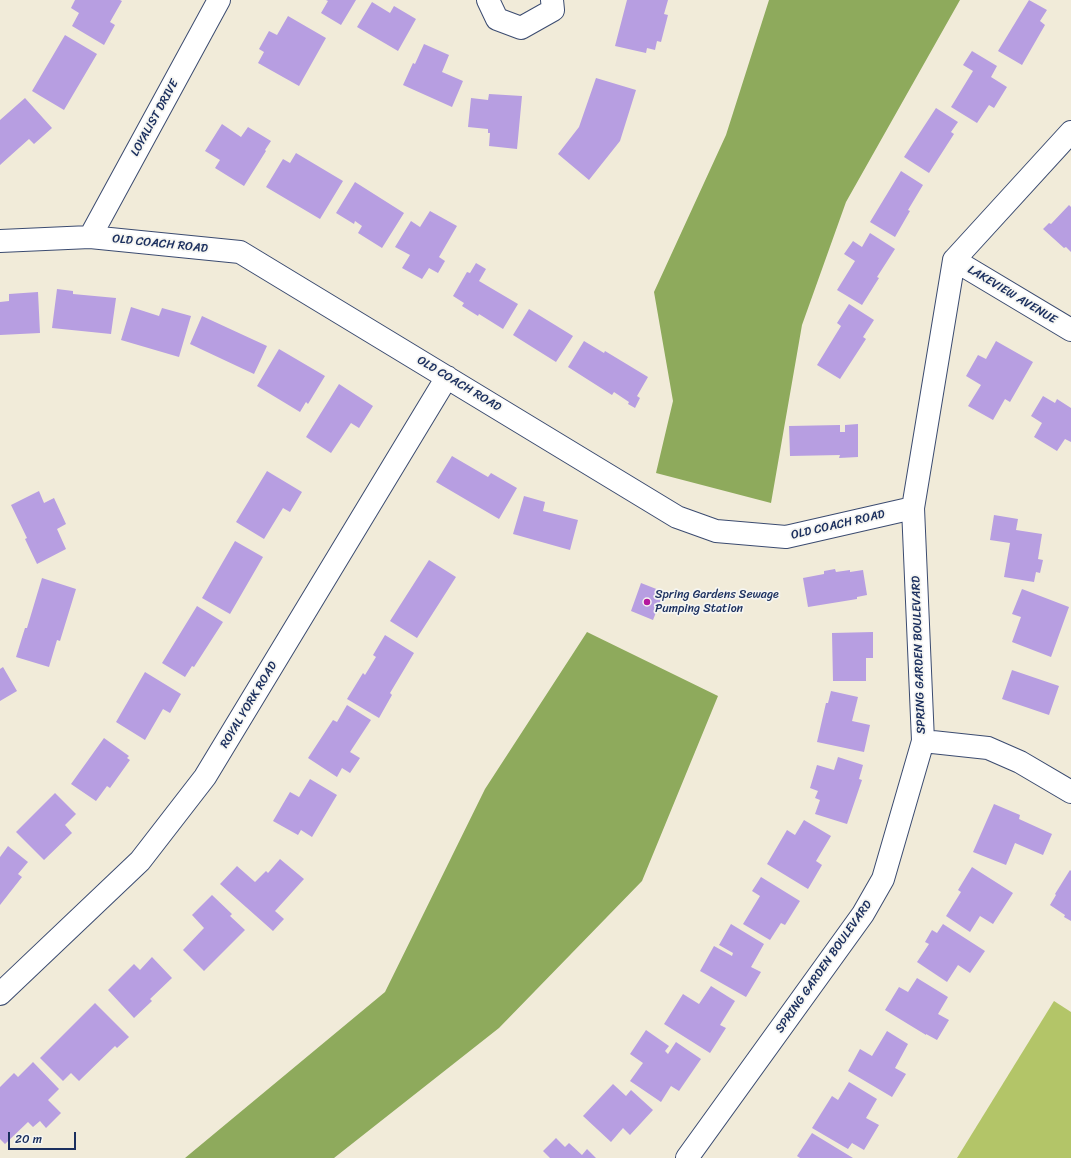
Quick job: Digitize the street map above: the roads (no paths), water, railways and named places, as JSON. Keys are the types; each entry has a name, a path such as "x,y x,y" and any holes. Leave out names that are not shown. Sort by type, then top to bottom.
{"street":[{"name":"LOYALIST DRIVE","path":"90,237 219,0"},
{"path":"488,0 497,20 521,28 553,10 552,0"},
{"path":"954,260 1071,132"},
{"name":"OLD COACH ROAD","path":"0,241 90,237 240,252 677,516 716,531 786,537 913,508"},
{"name":"LAKEVIEW AVENUE","path":"954,260 1071,330"},
{"name":"SPRING GARDEN BOULEVARD","path":"687,1158 863,914 883,879 923,741 913,508 954,260"},
{"name":"ROYAL YORK ROAD","path":"0,994 140,861 205,777 447,377"},
{"path":"923,741 988,748 1020,762 1071,792"}],"place":[{"name":"Spring Gardens Sewage Pumping Station","path":"647,602"}]}
